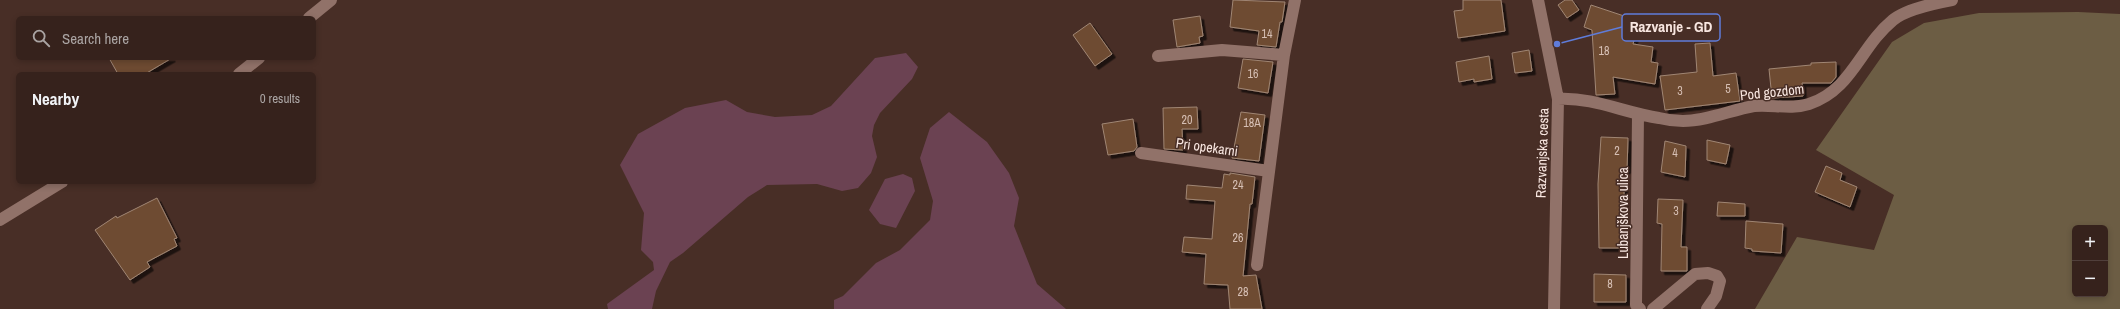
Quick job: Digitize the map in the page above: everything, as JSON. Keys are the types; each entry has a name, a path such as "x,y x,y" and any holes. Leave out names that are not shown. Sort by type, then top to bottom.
{"street":[{"path":"311,16 331,0"},
{"path":"1257,265 1284,56 1295,0"},
{"name":"Razvanjska cesta","path":"1538,0 1558,99 1554,309"},
{"name":"Pod gozdom","path":"1558,99 1568,98 1603,104 1638,115 1684,121 1756,106 1783,108 1808,104 1835,91 1851,74 1870,43 1894,19 1928,4 1952,0"},
{"path":"1158,56 1222,50 1284,56"},
{"path":"242,72 256,60"},
{"name":"Lubanjškova ulica","path":"1638,115 1636,305 1640,309"},
{"name":"Pri opekarni","path":"1141,153 1269,171"},
{"path":"0,220 59,184"},
{"path":"1653,309 1695,274 1708,273 1717,276 1720,281 1716,296 1707,309"}],"shaded area":[{"path":"2078,12 2120,14 2120,309 1755,309 1797,237 1874,250 1894,195 1816,150 1892,42 1924,23 1979,13"},
{"path":"906,53 918,67 912,79 880,113 874,125 872,136 877,157 871,173 858,188 842,191 817,184 767,185 748,197 683,253 670,262 656,291 652,309 608,309 607,304 654,270 653,262 641,250 644,213 620,165 638,134 685,108 726,100 747,112 775,117 812,115 831,106 875,58"},
{"path":"949,112 987,142 1009,173 1019,198 1014,226 1037,284 1066,309 834,309 834,300 843,296 876,263 900,250 930,220 933,201 920,158 930,128"},
{"path":"903,174 912,178 915,191 896,228 880,224 869,210 885,179"}],"building":[{"path":"1233,0 1285,2 1276,47 1257,45 1259,31 1230,27"},
{"path":"1463,0 1501,0 1505,31 1458,38 1454,11 1463,10"},
{"path":"1565,0 1572,0 1579,10 1567,18 1558,5"},
{"path":"1591,5 1639,21 1633,44 1653,47 1651,62 1658,63 1655,84 1613,77 1615,94 1596,95 1592,30 1584,27"},
{"path":"1200,16 1203,36 1199,37 1200,43 1177,47 1173,20"},
{"path":"1090,23 1112,54 1095,66 1073,35"},
{"path":"1710,43 1713,76 1736,73 1740,101 1665,110 1660,76 1697,72 1695,44"},
{"path":"1529,50 1532,71 1515,73 1512,53"},
{"path":"1489,56 1492,79 1474,82 1474,79 1459,82 1456,62"},
{"path":"1243,59 1273,62 1268,93 1238,88"},
{"path":"110,60 169,60 148,72 117,72"},
{"path":"1836,62 1836,77 1831,83 1802,83 1803,96 1772,98 1769,69 1811,65 1811,63"},
{"path":"1197,107 1198,129 1182,129 1183,150 1164,149 1163,108"},
{"path":"1241,112 1265,115 1259,161 1232,158"},
{"path":"1133,119 1137,147 1134,151 1108,155 1102,124"},
{"path":"1601,137 1628,138 1627,170 1624,170 1624,207 1621,207 1622,248 1599,248 1598,184"},
{"path":"1707,140 1730,145 1726,164 1707,160"},
{"path":"1665,141 1686,146 1685,177 1661,172"},
{"path":"1826,166 1842,173 1840,180 1857,187 1850,207 1815,192"},
{"path":"1230,173 1255,177 1252,204 1250,204 1243,276 1256,275 1262,309 1230,309 1228,285 1204,284 1206,254 1182,252 1184,237 1212,239 1215,201 1186,199 1187,185 1222,188 1224,174 1230,175"},
{"path":"157,198 177,238 174,239 177,246 147,262 150,267 130,280 95,230 116,216 117,218"},
{"path":"1658,199 1683,200 1681,247 1687,247 1687,271 1661,271 1662,224 1657,223"},
{"path":"1718,202 1745,204 1745,216 1717,216"},
{"path":"1746,221 1783,224 1781,253 1752,251 1752,249 1745,248"},
{"path":"1594,274 1626,275 1626,302 1594,302"}],"place":[{"name":"Razvanje - GD","path":"1557,44"}]}
